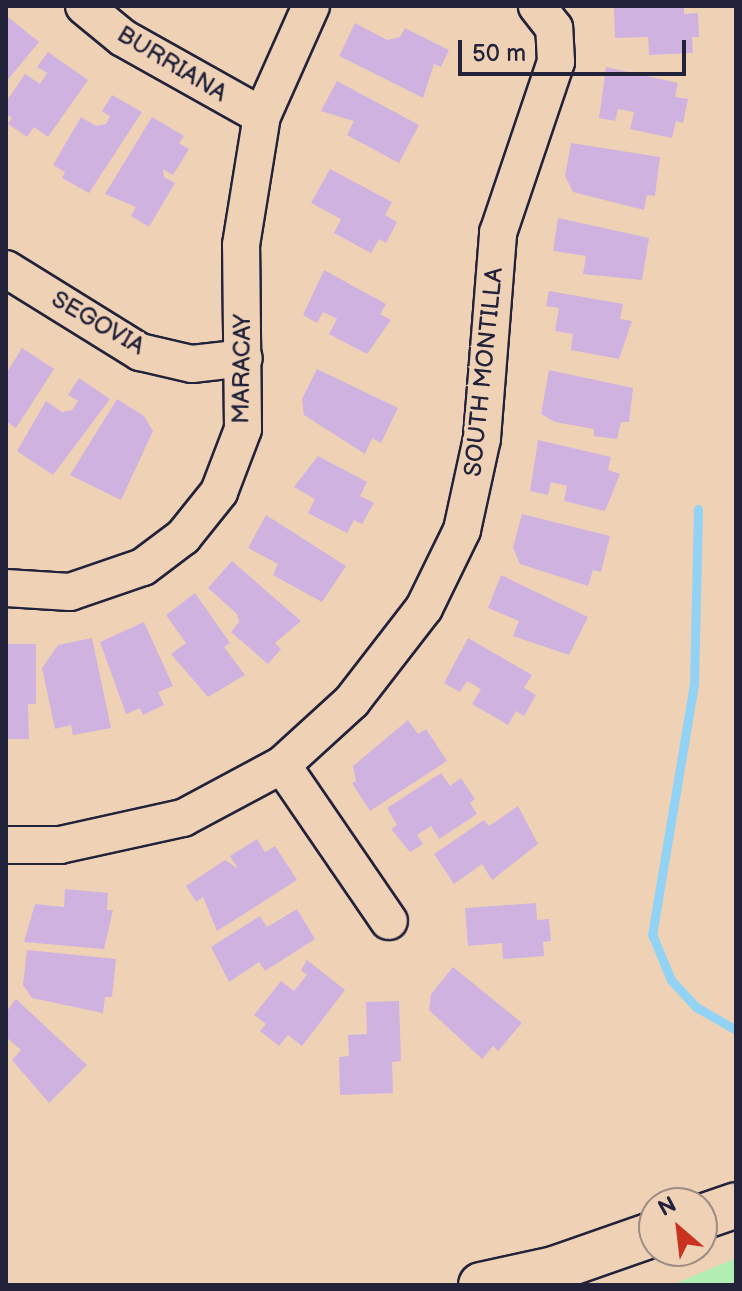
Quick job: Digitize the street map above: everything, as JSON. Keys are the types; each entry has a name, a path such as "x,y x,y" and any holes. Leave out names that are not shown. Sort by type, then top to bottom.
{"street":[{"name":"BURRIANA","path":"84,6 123,38 262,116"},
{"name":"MARACAY","path":"6,588 70,592 143,567 183,537 219,492 243,429 241,245 262,116 311,6"},
{"name":"SOUTH MONTILLA","path":"6,845 60,845 183,818 282,765 352,701 424,608 462,530 482,438 498,233 559,51 543,12"},
{"name":"SEGOVIA","path":"6,269 140,352 192,364 244,358"},
{"path":"282,765 389,921"},
{"path":"481,1285 554,1269 638,1240"}],"green space":[{"path":"736,1258 736,1285 672,1285 718,1267"}],"building":[{"path":"614,6 684,6 684,14 698,13 699,37 692,37 693,53 649,55 648,37 615,38"},
{"path":"8,17 39,42 6,82 6,20"},
{"path":"355,23 387,40 400,37 405,28 449,50 441,67 434,64 423,98 339,56"},
{"path":"48,52 88,80 48,137 34,127 27,137 8,124 12,118 6,114 6,102 25,74 40,84 47,73 37,67"},
{"path":"606,67 678,83 675,97 688,99 683,123 676,121 672,138 630,129 634,112 618,109 615,121 599,118"},
{"path":"337,81 419,125 399,163 347,135 354,121 321,111"},
{"path":"112,95 142,112 89,193 62,178 65,172 53,165 81,117 96,126 106,124 110,116 102,111"},
{"path":"152,117 184,136 179,143 189,149 173,175 163,169 164,177 175,183 149,227 131,216 136,207 105,194"},
{"path":"571,143 660,157 655,196 647,195 644,210 573,192 565,176"},
{"path":"330,169 392,202 385,215 397,222 386,243 379,239 371,253 334,233 341,219 311,203"},
{"path":"558,218 649,238 642,280 583,274 586,256 553,251"},
{"path":"324,270 386,304 380,314 391,320 367,354 329,334 337,319 323,312 317,323 303,315"},
{"path":"549,291 623,304 620,319 632,321 619,359 571,350 573,334 555,331 559,308 546,306"},
{"path":"22,348 54,369 16,428 6,421 6,374"},
{"path":"317,369 398,408 381,443 372,438 365,454 304,415 302,399"},
{"path":"549,370 633,388 629,422 621,422 617,439 594,436 594,429 555,422 541,414"},
{"path":"79,378 110,399 53,475 17,451 46,401 62,412 72,410 78,401 68,395"},
{"path":"117,399 144,416 153,431 121,500 70,475"},
{"path":"538,440 611,457 608,470 620,474 605,511 564,501 567,486 551,482 548,495 530,491"},
{"path":"318,456 367,482 360,496 374,503 362,524 354,520 347,533 308,513 315,499 294,487"},
{"path":"522,514 610,536 601,572 593,570 588,586 520,564 513,548"},
{"path":"266,515 346,566 322,602 273,575 278,564 248,548"},
{"path":"232,561 301,621 275,643 281,649 268,664 231,632 239,622 237,614 208,588"},
{"path":"501,575 588,617 569,655 513,636 519,621 488,608"},
{"path":"195,593 230,643 224,647 245,675 208,697 171,654 186,643 166,615"},
{"path":"144,622 173,686 158,692 164,705 143,715 140,708 126,714 100,642"},
{"path":"92,638 111,728 73,735 71,725 55,729 42,668 58,645"},
{"path":"468,638 532,675 524,688 536,695 524,716 516,711 508,725 472,704 481,689 467,681 460,692 444,683"},
{"path":"6,644 36,644 36,704 28,704 29,739 6,739"},
{"path":"408,720 418,734 426,729 447,761 370,811 352,783 356,781 353,766"},
{"path":"441,773 450,786 461,778 475,799 470,803 477,814 439,839 431,826 417,835 423,844 410,852 391,829 397,825 387,808"},
{"path":"518,806 538,844 492,880 482,864 454,884 434,854 484,820 489,826"},
{"path":"257,839 265,852 275,846 297,880 217,931 203,897 196,902 186,886 225,860 238,869 230,856"},
{"path":"65,889 108,893 107,910 113,910 104,949 24,942 35,904 64,907"},
{"path":"536,903 537,920 549,919 551,941 543,942 544,956 503,959 502,943 468,946 465,908"},
{"path":"297,909 315,939 265,971 259,962 229,982 211,947 260,916 267,927"},
{"path":"27,950 116,959 112,997 105,997 103,1013 32,998 23,985"},
{"path":"307,960 345,990 302,1046 288,1035 279,1046 260,1031 266,1024 254,1015 281,981 294,991 307,975 301,970"},
{"path":"453,967 522,1023 498,1051 493,1046 482,1059 429,1010 431,994"},
{"path":"16,999 87,1065 49,1103 12,1060 21,1050 6,1037 6,1012"},
{"path":"399,1001 401,1061 392,1062 393,1093 340,1095 339,1057 349,1056 348,1035 367,1034 366,1002"}],"waterway":[{"path":"698,509 694,684 652,934 671,980 696,1007 736,1030"}]}
